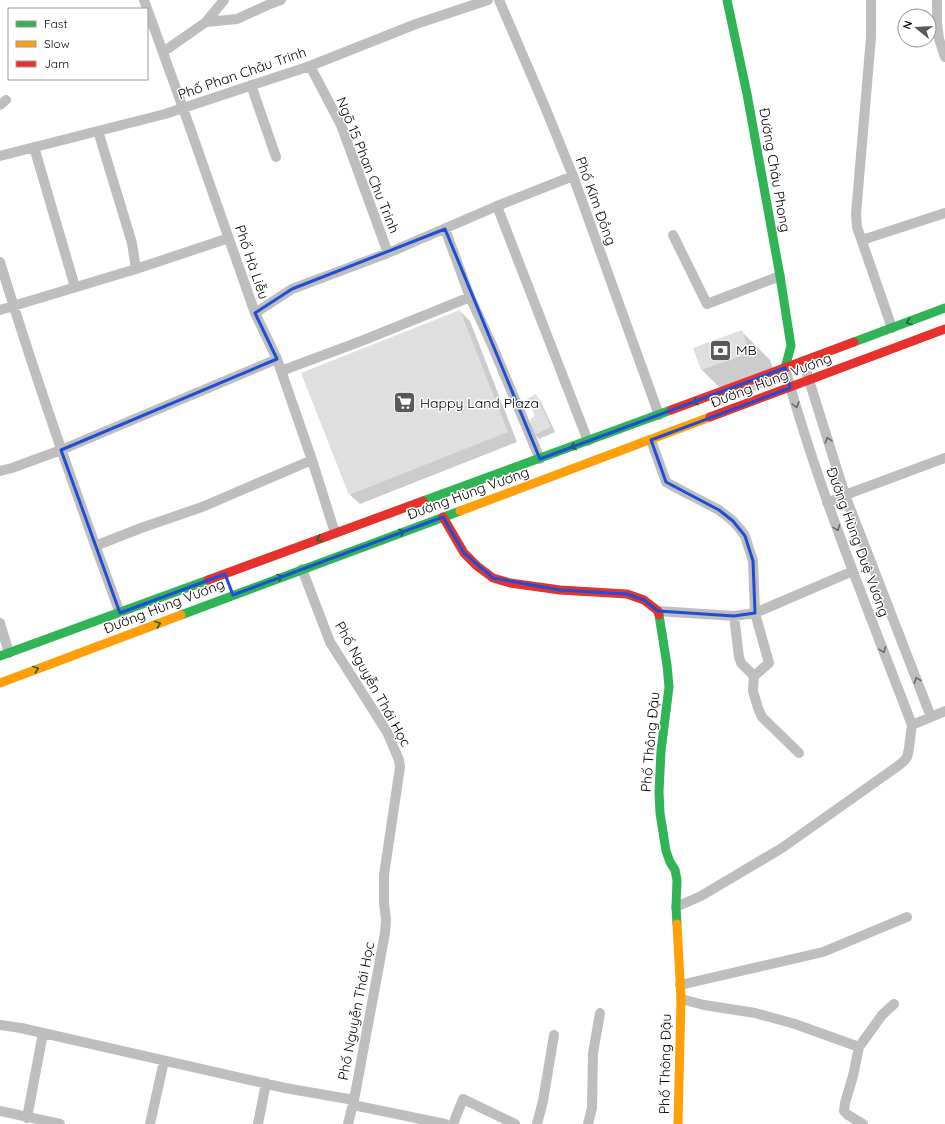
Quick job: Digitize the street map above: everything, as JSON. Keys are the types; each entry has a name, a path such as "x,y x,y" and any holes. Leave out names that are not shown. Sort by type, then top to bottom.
{"main road":[{"name":"Đường Châu Phong","path":"727,0 747,94 780,276 791,346 784,368"},
{"name":"Đường Hùng Vương","path":"0,683 229,585 335,534 945,308"},
{"name":"Đường Hùng Vương","path":"5,655 120,613 229,585 302,569 945,329"},
{"name":"Đường Châu Phong","path":"791,346 803,361"},
{"path":"443,517 464,553 477,566 493,578 510,583 560,590 627,594 644,600 658,611"},
{"name":"Phố Thông Đậu","path":"658,611 667,660 668,681 668,697 659,792 660,813 666,851 675,870 677,880 676,907 681,1000 678,1124"}],"street":[{"path":"163,52 206,22 224,0"},
{"path":"206,22 237,19 281,0"},
{"name":"Phố Phan Châu Trinh","path":"0,156 183,108 310,66 416,24 488,0"},
{"name":"Phố Kim Đồng","path":"499,0 573,176 659,415"},
{"path":"871,0 871,37 856,214 857,227 892,328"},
{"path":"937,0 939,39 945,58"},
{"name":"Phố Hà Liễu","path":"148,11 255,313 281,370 312,460 335,534"},
{"name":"Ngõ 15 Phan Chu Trinh","path":"310,66 341,125 388,253"},
{"path":"251,85 276,157"},
{"path":"98,131 132,243 136,269"},
{"path":"34,147 75,287"},
{"path":"255,313 292,288 388,253 497,206 573,176"},
{"path":"497,206 588,441"},
{"path":"862,240 945,212"},
{"path":"445,228 470,297 540,459"},
{"path":"673,235 707,304 780,276"},
{"path":"0,310 136,269 229,238"},
{"path":"0,262 13,306 61,450 120,613"},
{"path":"281,370 364,340 470,297"},
{"path":"0,471 61,450 277,359"},
{"name":"Đường Hùng Duệ Vương","path":"803,361 845,495 931,717"},
{"name":"Đường Hùng Duệ Vương","path":"784,368 827,503 912,725"},
{"path":"651,440 666,482 719,510 733,521 742,532 753,561 755,614 769,663 754,676 753,691 762,717 799,753"},
{"path":"827,503 945,458"},
{"path":"95,546 202,507 312,460"},
{"name":"Phố Nguyễn Thái Học","path":"302,569 330,642 387,732 399,760 400,767 384,875 384,903 386,920 385,933 348,1124"},
{"path":"658,611 734,616 755,614 853,571"},
{"path":"734,616 739,657 741,663 754,676"},
{"path":"0,622 5,655"},
{"path":"676,907 701,896 782,848 898,766 906,758 909,749 912,725 945,711"},
{"path":"680,985 823,952 907,917"},
{"path":"681,1000 755,1013 795,1024 859,1047"},
{"path":"863,1124 844,1111 844,1103 859,1047 882,1015 894,1004"},
{"path":"588,1124 592,1108 593,1053 600,1013"},
{"path":"0,1025 21,1028 446,1124"},
{"path":"27,1118 43,1033"},
{"path":"537,1124 543,1101 554,1035"},
{"path":"150,1124 164,1061"},
{"path":"258,1124 266,1084"},
{"path":"453,1124 463,1099 515,1124"},
{"path":"0,1111 60,1124"}],"highlighted area":[{"path":"445,229 540,459 785,368 790,388 651,440 666,482 719,510 733,521 745,536 753,561 755,613 734,616 658,611 644,600 627,594 560,590 493,578 464,553 443,517 233,595 225,574 120,613 61,450 277,359 255,313 292,289"}],"building":[{"name":"Happy Land Plaza","path":"460,310 508,432 349,495 301,373"},
{"name":"MB","path":"742,330 750,353 701,370 693,348"},
{"path":"536,394 551,427 534,435 528,424 531,422 530,419 535,416 527,399"}],"traffic: fast":[{"path":"727,0 747,94 780,276 791,346 785,368"},
{"path":"854,342 945,308"},
{"path":"423,501 671,410"},
{"path":"181,615 460,511"},
{"path":"0,656 208,580"},
{"path":"659,615 669,687 661,751 659,792 660,813 666,851 675,870 677,880 677,924"}],"traffic: slow":[{"path":"460,511 710,417"},
{"path":"0,683 181,615"},
{"path":"677,924 681,999 678,1124"}],"traffic: jam":[{"path":"710,417 945,329"},
{"path":"671,410 854,342"},
{"path":"208,580 423,501"},
{"path":"443,517 464,553 477,566 493,578 510,583 560,590 627,594 644,600 658,611 659,615"}],"place":[{"name":"MB","path":"721,350"},
{"name":"Happy Land Plaza","path":"405,403"}]}
